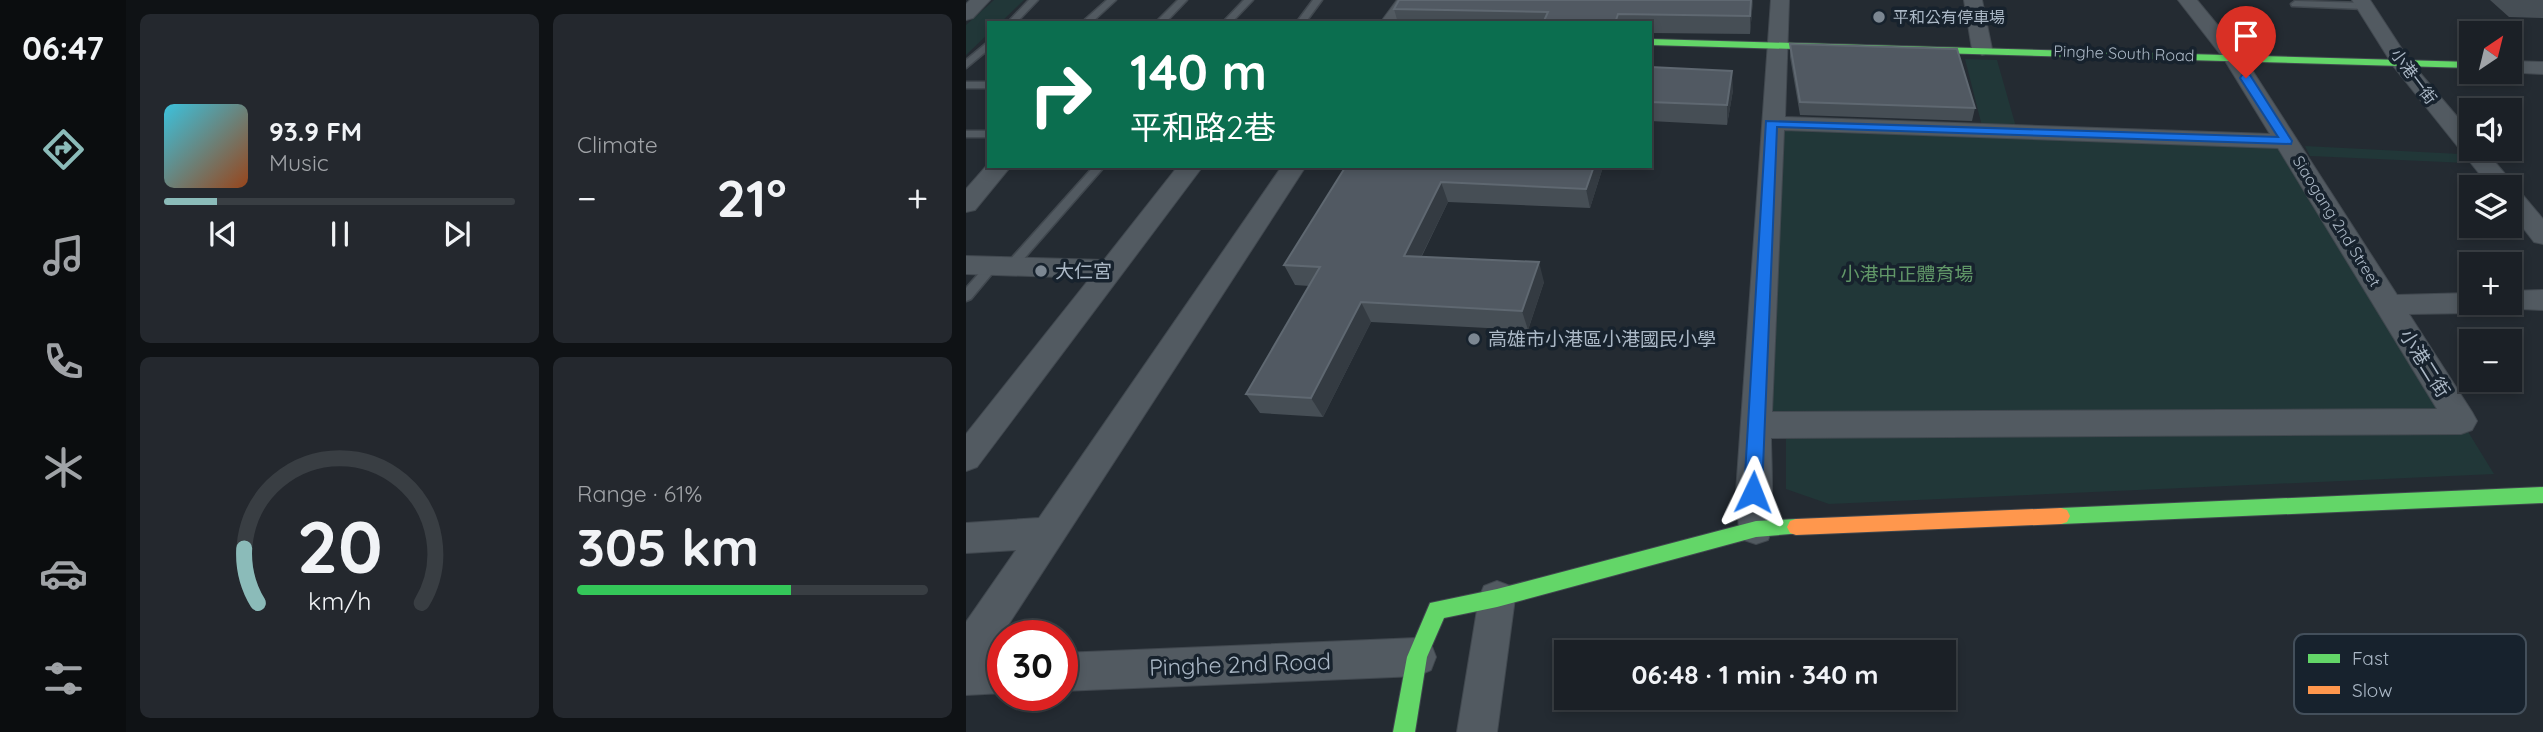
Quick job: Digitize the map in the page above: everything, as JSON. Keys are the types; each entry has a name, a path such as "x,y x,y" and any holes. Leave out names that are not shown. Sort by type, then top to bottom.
{"street":[{"path":"966,13 981,0"},
{"path":"1391,21 1406,0"},
{"path":"1756,529 1753,492 1756,425 1780,0"},
{"path":"1973,0 1982,49"},
{"name":"Siaogang 2nd Street","path":"2187,0 2233,56 2389,305"},
{"name":"小港一街","path":"2363,3 2401,63 2459,133"},
{"name":"Pinghe South Road","path":"1652,43 1982,49 2459,65"},
{"path":"2522,67 2543,68"},
{"path":"1771,124 2286,141"},
{"name":"小港一街","path":"2482,161 2493,175"},
{"path":"966,458 1190,168"},
{"path":"966,655 1293,168"},
{"path":"966,204 983,178"},
{"path":"2522,210 2543,236"},
{"path":"990,266 1113,270"},
{"path":"2522,301 2543,300"},
{"path":"2389,305 2459,303"},
{"name":"小港二街","path":"1756,425 2460,421 2389,305"},
{"path":"1404,732 1417,657 1437,610 1497,598 1756,529 2543,495"},
{"path":"966,538 1049,532"},
{"path":"1477,732 1497,598"},
{"name":"Pinghe 2nd Road","path":"1078,671 1417,657"},
{"path":"966,676 987,675"}],"lane":[{"path":"1013,21 1034,0"},
{"path":"1087,21 1112,0"},
{"path":"1161,21 1183,0"},
{"path":"1228,21 1249,0"},
{"path":"1302,21 1318,0"},
{"path":"2294,4 2363,3"},
{"path":"966,65 987,46"},
{"path":"966,85 987,85"},
{"path":"966,134 987,134"},
{"path":"966,296 990,266 1098,168"}],"green space":[{"path":"994,0 1024,0 1002,21 987,21 987,35 966,55 966,25"},
{"path":"1965,59 1997,60 2016,127 1982,126"},
{"name":"小港中正體育場","path":"1772,129 2284,145 2455,417 1759,415"},
{"path":"2305,146 2459,154 2459,161 2467,163 2310,156"},
{"path":"2467,430 2494,474 1829,504 1786,489 1786,433"}],"building":[{"path":"1399,0 1751,0 1750,16 1618,14 1616,21 1544,21 1548,12 1394,9"},
{"path":"1790,44 1957,49 1975,108 1800,102"},
{"path":"1652,67 1732,71 1727,105 1652,102"},
{"path":"1345,168 1593,168 1586,189 1441,182 1404,256 1539,262 1522,311 1361,302 1311,398 1246,394 1320,267 1284,265"}],"traffic: fast":[{"path":"1652,42 2459,65"},
{"path":"2061,516 2543,495"},
{"path":"1404,732 1417,657 1437,610 1497,598 1756,529 1796,527"}],"traffic: slow":[{"path":"1796,527 2061,516"}],"place":[{"name":"平和公有停車場","path":"1879,17"},
{"name":"大仁宮","path":"1041,271"},
{"name":"高雄市小港區小港國民小學","path":"1474,339"}],"route":[{"path":"1753,492 1771,124 2286,141 2246,78"}]}
